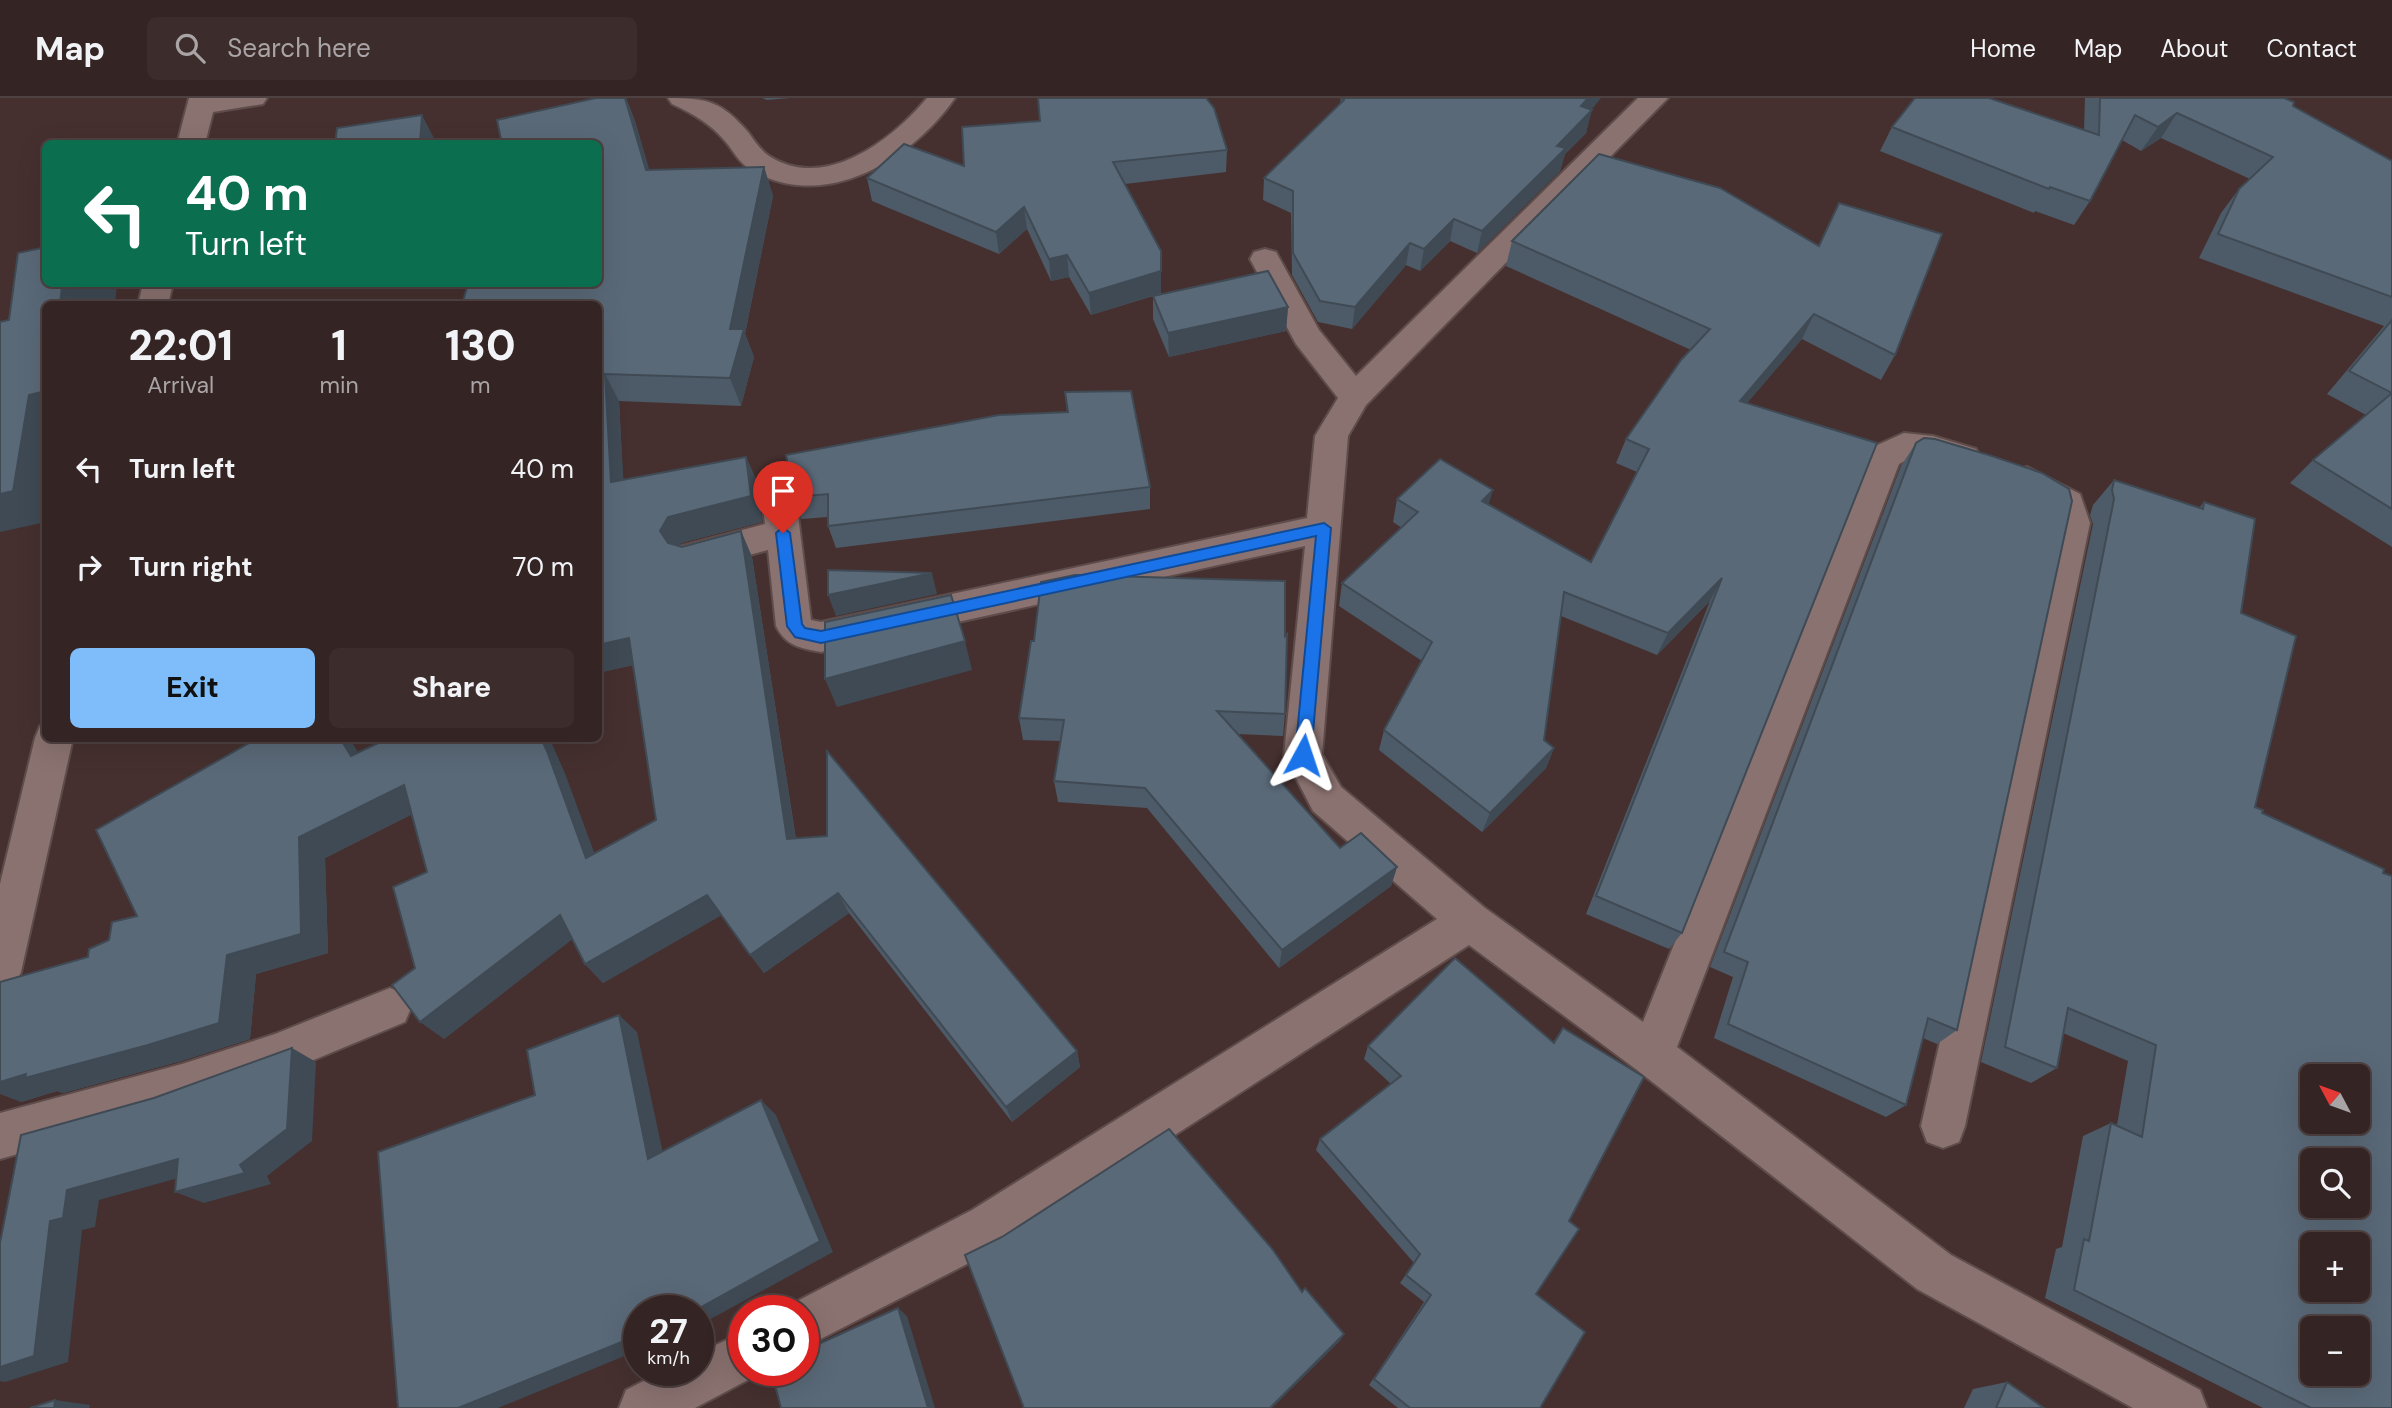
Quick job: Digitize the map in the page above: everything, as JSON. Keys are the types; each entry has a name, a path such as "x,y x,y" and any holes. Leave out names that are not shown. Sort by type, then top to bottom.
{"street":[{"path":"192,140 202,102 253,98"},
{"path":"682,98 703,107 733,133 757,160 774,171 803,175 828,175 853,169 913,132 941,98"},
{"path":"1654,98 1355,397 1332,436 1303,755 1327,799 1470,921 1652,1055 1934,1272 2182,1408"},
{"path":"1265,259 1307,336 1355,397"},
{"path":"1652,1055 1885,456 1905,444 1933,448 2038,484 2068,503 2073,523 1943,1126"},
{"path":"777,483 794,626 801,633 821,637 1324,528"},
{"path":"694,556 783,533"},
{"path":"0,972 53,742"},
{"path":"819,1316 989,1227 1470,921"},
{"path":"0,1136 183,1086 275,1055 390,1008"},
{"path":"644,1408 728,1364"}],"building":[{"path":"596,98 625,98 646,170 764,167 730,329 744,329 730,378 605,374 611,482 746,457 751,496 668,517 660,531 668,543 682,547 741,531 787,839 827,836 827,751 1077,1051 1006,1107 838,893 750,955 707,895 585,964 560,915 420,1022 392,985 415,968 393,887 427,872 404,785 299,837 301,934 227,955 219,1023 148,1045 25,1078 26,1074 0,1082 0,982 88,957 89,949 109,940 112,922 137,916 96,830 251,742 342,742 351,756 381,742 543,742 586,858 656,820 629,638 602,644 602,301 463,301 467,287 602,287 602,140 501,140 497,120"},
{"path":"1038,98 1206,98 1214,108 1227,150 1113,162 1161,251 1161,271 1089,293 1067,255 1049,259 1024,207 996,232 867,178 904,144 964,166 962,127 1040,121"},
{"path":"1341,98 1588,98 1581,106 1592,110 1557,146 1566,148 1482,231 1454,219 1424,249 1410,243 1355,307 1320,301 1293,253 1293,191 1264,178 1344,100"},
{"path":"1915,98 1989,98 2099,135 2100,98 2284,98 2294,102 2293,106 2392,161 2392,297 2218,234 2239,189 2273,157 2177,113 2158,127 2135,115 2090,201 2050,187 2049,189 1892,127"},
{"path":"422,115 420,140 336,140 337,128"},
{"path":"1599,154 1720,188 1819,246 1839,203 1942,234 1895,355 1814,314 1740,401 1877,443 1682,933 1596,896 1722,578 1668,633 1564,592 1544,740 1554,748 1490,813 1384,730 1432,642 1342,583 1418,512 1397,499 1440,459 1493,490 1482,501 1591,562 1649,449 1626,439 1681,360 1710,329 1512,241"},
{"path":"42,248 42,287 62,287 60,301 42,301 42,392 29,395 13,491 0,494 0,322 9,320 18,253"},
{"path":"1268,271 1288,307 1168,333 1153,296"},
{"path":"2392,320 2392,393 2349,371"},
{"path":"1131,391 1150,487 828,526 828,494 793,497 786,455 999,415 1068,412 1065,392"},
{"path":"2392,393 2392,509 2313,460"},
{"path":"1924,438 1935,439 2042,473 2069,489 2072,501 1957,1030 1928,1018 1906,1105 1728,1024 1748,962 1724,952 1916,443"},
{"path":"2114,480 2203,509 2204,502 2255,519 2241,613 2296,636 2255,807 2263,810 2262,813 2384,869 2383,873 2392,876 2392,1408 2311,1408 2074,1290 2084,1239 2089,1241 2111,1123 2142,1137 2156,1045 2068,1008 2057,1068 2005,1047 2114,499"},
{"path":"828,570 932,573 828,595"},
{"path":"1075,575 1285,581 1285,714 1217,711 1340,848 1361,833 1397,867 1282,950 1145,788 1054,781 1064,720 1019,718 1031,641 1034,641 1041,582"},
{"path":"951,595 965,641 825,679 825,622"},
{"path":"1455,958 1554,1043 1563,1028 1644,1077 1569,1221 1579,1229 1536,1294 1585,1332 1540,1408 1410,1408 1374,1379 1431,1295 1406,1275 1420,1254 1320,1139 1401,1076 1368,1046"},
{"path":"619,1015 648,1159 761,1100 820,1241 714,1300 714,1295 623,1295 623,1341 458,1408 398,1408 378,1152 535,1095 527,1050"},
{"path":"292,1048 287,1129 240,1165 245,1173 175,1192 178,1159 67,1190 63,1218 50,1221 34,1356 0,1367 0,1243 21,1135 154,1098"},
{"path":"1169,1129 1273,1250 1302,1292 1305,1288 1344,1334 1270,1408 1024,1408 965,1255 1002,1237"},
{"path":"898,1308 928,1408 781,1408 775,1386 819,1386 819,1344"},
{"path":"2007,1382 2044,1408 1996,1408"},
{"path":"55,1400 54,1408 30,1408"}],"route":[{"path":"783,533 794,626 801,633 821,637 1324,528 1303,755"}]}
